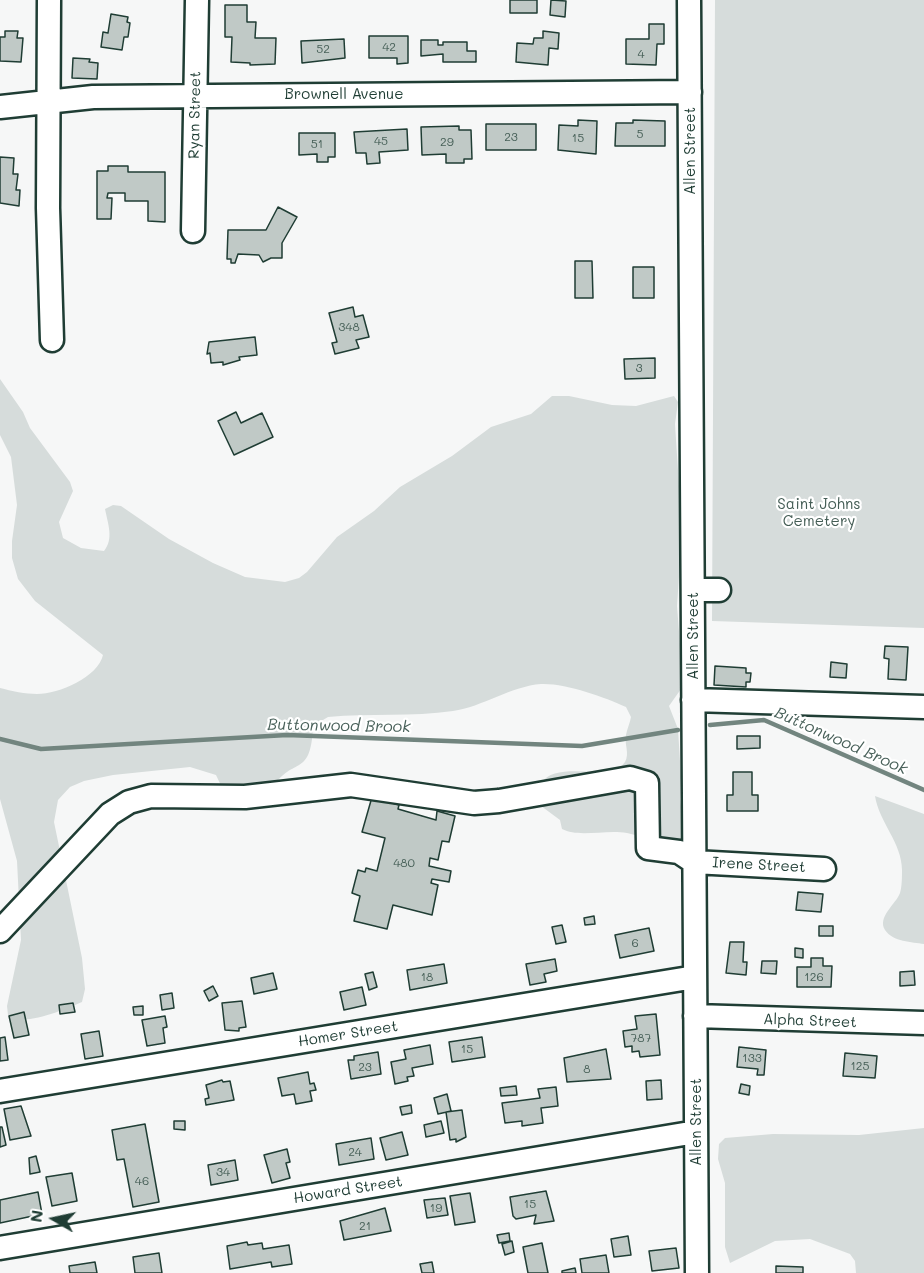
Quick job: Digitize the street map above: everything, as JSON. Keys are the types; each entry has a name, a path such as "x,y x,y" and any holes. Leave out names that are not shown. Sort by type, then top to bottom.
{"street":[{"path":"49,0 48,102 52,340"},
{"name":"Ryan Street","path":"193,231 197,0"},
{"name":"Allen Street","path":"689,0 697,1273"},
{"name":"Brownell Avenue","path":"0,107 93,97 690,92"},
{"path":"693,590 718,590"},
{"path":"693,699 924,707"},
{"path":"0,931 110,814 129,802 151,796 244,797 351,785 474,803 499,801 630,778 647,783 648,848 679,852 694,862"},
{"name":"Irene Street","path":"694,862 824,869"},
{"name":"Homer Street","path":"0,1091 695,977"},
{"name":"Alpha Street","path":"695,1016 924,1023"},
{"name":"Howard Street","path":"0,1248 696,1132"}],"green space":[{"name":"Saint Johns Cemetery","path":"715,0 924,0 924,628 712,621"},
{"path":"0,379 23,412 30,428 70,482 73,491 59,522 63,538 81,548 104,551 110,536 105,509 113,505 121,506 169,539 213,563 245,577 285,582 299,578 307,572 337,537 374,511 400,487 452,456 491,427 531,414 552,396 569,396 612,405 636,406 674,396 678,402 675,424 682,533 677,606 682,670 681,689 669,706 678,729 680,799 685,836 680,856 648,840 627,833 569,832 562,829 560,820 537,803 540,786 548,776 570,771 608,771 618,768 625,762 626,735 631,717 626,707 607,699 573,688 541,684 519,688 453,711 328,717 313,726 311,743 304,761 278,780 271,791 224,792 216,775 190,767 113,775 84,781 70,787 58,800 54,822 82,958 85,989 82,1002 55,1013 33,1018 23,1019 8,1015 7,1006 21,940 17,861 0,799 0,688 33,694 56,691 86,677 100,663 103,655 35,601 18,579 12,558 17,505 11,457 0,435"},
{"path":"875,796 924,814 924,944 893,937 888,934 883,925 885,915 900,893 902,870 895,842 877,806"},
{"path":"924,1128 924,1273 856,1273 855,1261 850,1254 810,1239 775,1241 730,1263 725,1247 725,1183 718,1159 719,1144 725,1138 773,1134 859,1135"}],"building":[{"path":"510,0 537,0 537,13 510,13"},
{"path":"551,0 566,1 565,17 550,15"},
{"path":"225,5 247,5 247,22 256,22 255,38 276,38 275,64 250,65 250,63 231,62 232,37 225,37"},
{"path":"111,14 128,17 127,22 130,23 128,37 124,37 122,50 101,47 103,32 108,33"},
{"path":"649,24 664,24 664,44 657,44 656,65 626,64 626,39 649,39"},
{"path":"5,31 18,31 17,38 23,38 21,62 0,61 0,37 5,37"},
{"path":"543,31 559,33 558,49 549,48 548,65 516,62 517,43 533,44 534,38 543,38"},
{"path":"369,36 408,36 408,63 397,64 397,58 369,58"},
{"path":"344,39 345,58 302,63 301,41"},
{"path":"421,40 438,40 438,45 443,45 443,42 467,42 467,51 476,51 476,62 443,62 443,54 421,56"},
{"path":"73,58 90,59 89,62 98,63 97,79 72,78"},
{"path":"578,120 597,121 596,154 558,150 559,125 578,126"},
{"path":"633,120 665,121 665,146 615,146 616,123 633,123"},
{"path":"486,124 536,124 536,150 486,150"},
{"path":"459,126 459,130 471,130 472,159 464,159 464,163 446,163 446,154 422,155 421,127"},
{"path":"407,129 408,150 379,152 380,163 367,164 366,153 356,153 354,132"},
{"path":"299,133 335,133 335,157 328,157 328,162 317,162 317,154 299,155"},
{"path":"0,157 14,158 13,174 18,174 16,190 20,190 19,206 0,203"},
{"path":"108,166 128,166 128,172 165,172 165,222 148,221 148,201 125,201 125,193 108,193 107,198 112,198 111,219 97,219 97,171 108,171"},
{"path":"278,207 297,217 282,243 282,258 271,258 263,262 259,255 238,254 235,263 231,263 231,259 227,259 228,230 266,230"},
{"path":"575,261 592,261 593,298 575,298"},
{"path":"633,267 654,267 654,298 633,298"},
{"path":"353,307 355,317 363,315 369,337 356,340 359,348 335,354 332,343 337,342 329,313"},
{"path":"255,337 257,355 239,357 240,360 223,365 223,362 211,363 210,353 207,354 209,342"},
{"path":"655,358 655,378 625,379 624,359"},
{"path":"236,412 241,423 262,413 273,437 234,455 218,421"},
{"path":"885,646 908,647 906,680 888,679 889,659 884,658"},
{"path":"831,662 847,664 846,678 830,677"},
{"path":"715,666 746,668 746,673 751,673 750,682 746,682 746,687 714,685"},
{"path":"737,736 760,736 760,748 737,749"},
{"path":"733,772 752,772 752,795 758,795 758,811 727,811 727,795 733,795"},
{"path":"372,797 399,805 398,809 436,820 437,811 455,816 449,842 442,841 438,860 430,858 429,866 451,871 449,882 432,879 431,883 438,885 432,915 393,905 387,929 354,921 360,896 352,893 358,870 365,872 366,868 377,871 385,838 362,832"},
{"path":"798,892 823,894 821,912 796,910"},
{"path":"594,916 595,924 585,925 584,918"},
{"path":"562,925 566,942 556,944 552,927"},
{"path":"819,926 833,926 833,936 819,936"},
{"path":"649,928 654,951 620,958 615,935"},
{"path":"730,942 744,942 743,962 747,962 746,975 726,973"},
{"path":"795,948 803,949 803,958 795,957"},
{"path":"811,958 823,958 823,966 832,966 831,987 797,987 797,967 811,967"},
{"path":"555,959 557,971 544,974 546,982 530,985 526,964"},
{"path":"762,961 777,961 776,974 761,973"},
{"path":"444,964 447,983 410,990 407,970"},
{"path":"914,971 915,985 900,986 900,972"},
{"path":"373,972 377,987 369,990 365,974"},
{"path":"273,973 277,989 254,994 251,978"},
{"path":"213,986 218,996 209,1001 204,991"},
{"path":"362,987 366,1005 344,1010 340,992"},
{"path":"172,993 174,1008 162,1010 160,995"},
{"path":"242,1001 246,1027 239,1028 239,1031 225,1030 222,1003"},
{"path":"73,1003 75,1012 60,1014 59,1005"},
{"path":"143,1006 143,1015 134,1015 133,1007"},
{"path":"24,1012 29,1035 14,1038 9,1016"},
{"path":"656,1014 660,1055 640,1057 639,1051 632,1052 632,1046 625,1047 623,1031 637,1029 635,1016"},
{"path":"165,1016 167,1027 163,1028 165,1043 147,1046 142,1020"},
{"path":"99,1031 103,1056 85,1059 81,1034"},
{"path":"5,1037 8,1060 0,1061 0,1038"},
{"path":"482,1037 485,1057 452,1062 449,1042"},
{"path":"430,1045 433,1064 412,1068 414,1076 407,1077 408,1081 395,1084 391,1062 406,1059 404,1050"},
{"path":"739,1047 766,1050 764,1075 757,1075 758,1069 737,1067"},
{"path":"606,1049 611,1079 567,1082 564,1058"},
{"path":"378,1052 381,1074 351,1079 348,1060 354,1060 354,1056"},
{"path":"845,1053 877,1056 875,1078 843,1076"},
{"path":"308,1072 310,1084 314,1083 316,1090 310,1091 312,1101 296,1104 294,1094 282,1096 278,1078"},
{"path":"222,1080 223,1082 230,1081 234,1100 206,1105 205,1099 209,1098 206,1085"},
{"path":"661,1080 662,1099 647,1100 646,1081"},
{"path":"741,1084 750,1086 749,1095 739,1093"},
{"path":"516,1086 517,1095 501,1096 500,1088"},
{"path":"556,1087 558,1106 541,1108 543,1123 522,1126 522,1121 505,1123 502,1103 540,1098 538,1089"},
{"path":"447,1094 451,1111 438,1114 434,1098"},
{"path":"411,1105 412,1113 402,1115 400,1107"},
{"path":"21,1106 31,1136 10,1140 4,1109"},
{"path":"462,1110 466,1137 456,1142 456,1139 450,1140 446,1112"},
{"path":"174,1121 185,1121 185,1130 174,1129"},
{"path":"441,1121 444,1133 426,1137 424,1125"},
{"path":"145,1124 159,1202 133,1207 124,1159 117,1160 112,1130"},
{"path":"0,1127 2,1127 6,1145 0,1147"},
{"path":"402,1132 408,1155 386,1160 380,1138"},
{"path":"371,1138 374,1159 339,1165 336,1144"},
{"path":"287,1149 290,1162 286,1163 290,1178 272,1183 264,1155"},
{"path":"36,1156 40,1172 30,1174 29,1158"},
{"path":"235,1160 238,1180 211,1185 208,1165"},
{"path":"72,1173 77,1201 52,1206 46,1177"},
{"path":"546,1191 554,1221 534,1224 536,1215 516,1219 513,1216 510,1197"},
{"path":"38,1192 42,1214 0,1223 0,1200"},
{"path":"470,1193 475,1222 455,1225 450,1196"},
{"path":"445,1198 448,1215 427,1218 424,1200"},
{"path":"385,1208 391,1231 344,1240 340,1221"},
{"path":"509,1233 510,1241 499,1243 497,1235"},
{"path":"628,1236 631,1255 614,1257 611,1239"},
{"path":"512,1241 514,1252 505,1255 502,1244"},
{"path":"247,1242 248,1245 262,1243 263,1249 289,1245 292,1264 272,1267 271,1262 230,1269 227,1246"},
{"path":"542,1243 548,1273 528,1273 523,1247"},
{"path":"676,1248 679,1268 652,1271 649,1251"},
{"path":"159,1253 162,1273 135,1273 133,1257"},
{"path":"606,1255 609,1273 582,1273 580,1259"},
{"path":"95,1262 97,1273 70,1273 69,1266"},
{"path":"432,1262 434,1273 422,1273 420,1264"},
{"path":"776,1266 803,1267 803,1273 776,1273"},
{"path":"575,1268 576,1273 562,1273 562,1271"}],"waterway":[{"name":"Buttonwood Brook","path":"710,725 764,720 924,790"},
{"name":"Buttonwood Brook","path":"0,739 41,749 287,735 582,746 678,730"}]}
